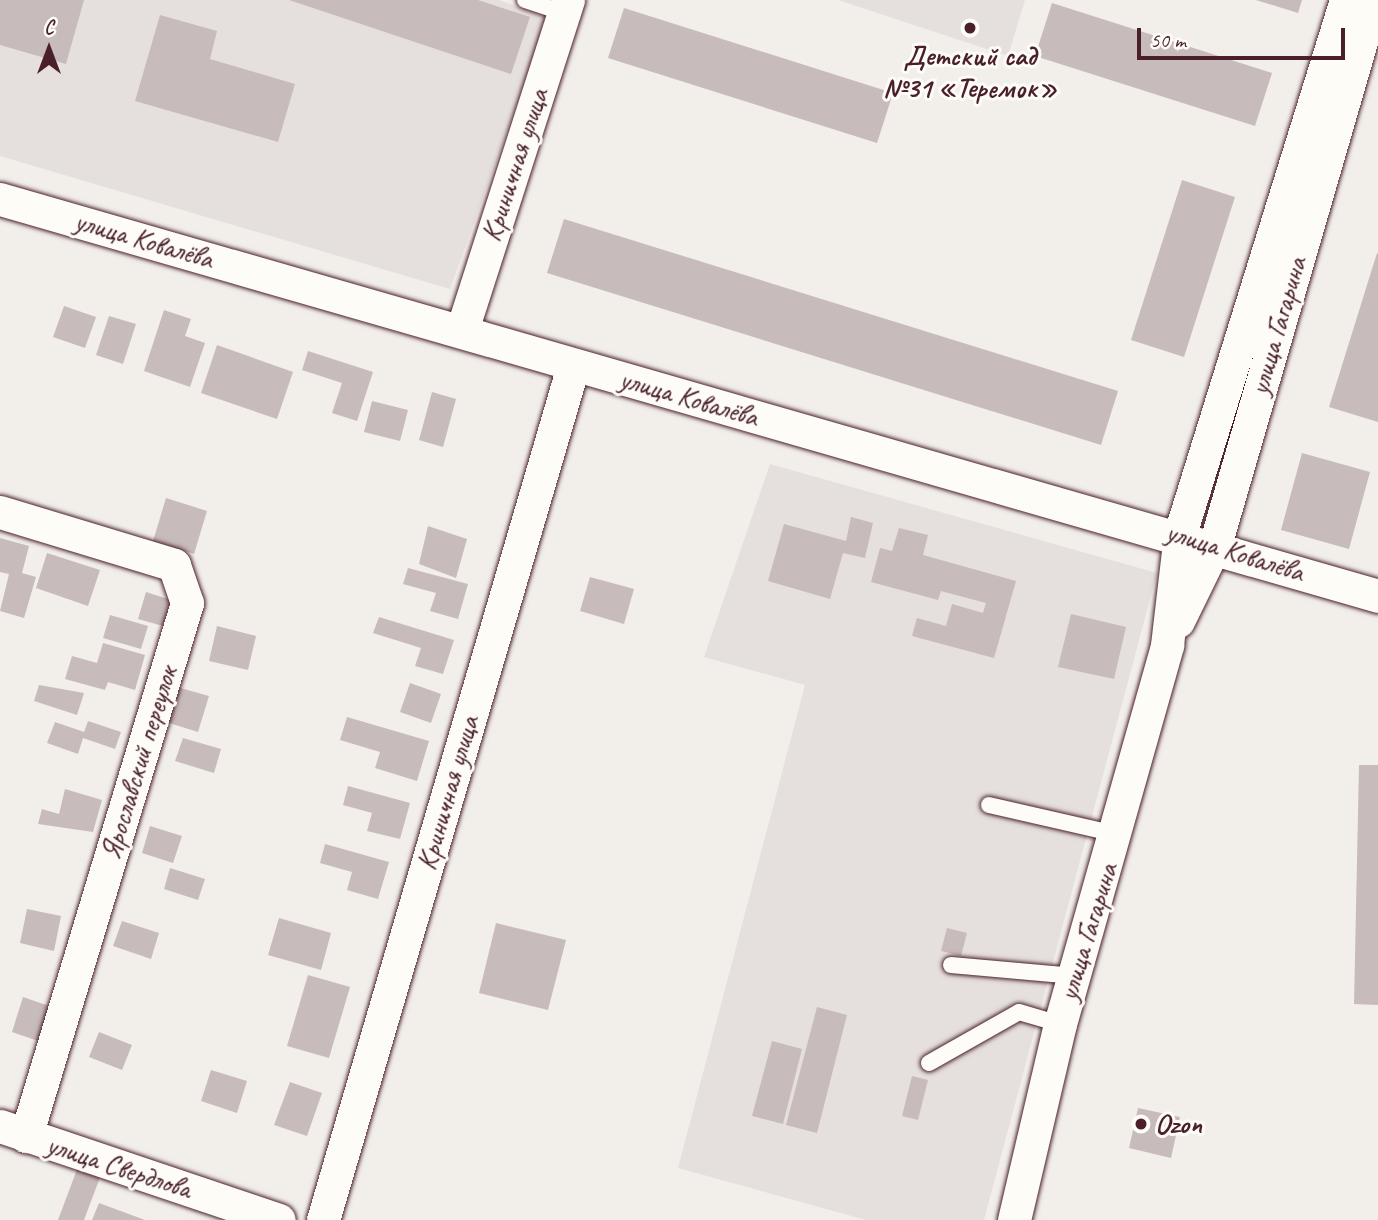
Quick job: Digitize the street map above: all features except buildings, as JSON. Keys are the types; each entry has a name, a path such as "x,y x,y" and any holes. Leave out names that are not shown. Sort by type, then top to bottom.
{"street":[{"name":"улица Гагарина","path":"1014,1220 1060,1024 1117,834 1167,645 1180,534 1346,0"},
{"name":"улица Гагарина","path":"1167,645 1215,545 1366,65 1373,0"},
{"name":"Криничная улица","path":"462,330 566,6"},
{"name":"улица Ковалёва","path":"0,199 462,330 573,366 1180,534 1378,596"},
{"name":"Криничная улица","path":"323,1220 573,366"},
{"name":"Ярославский переулок","path":"0,512 174,565 187,603 13,1131"},
{"name":"улица Свердлова","path":"13,1131 279,1220"}],"lane":[{"path":"525,0 566,6"},
{"path":"989,805 1117,834"},
{"path":"951,965 1075,976"},
{"path":"929,1063 1019,1012 1060,1024"}],"shaded area":[{"path":"0,0 499,0 548,18 450,289 0,156"},
{"name":"Детский сад №31 «Теремок»","path":"838,0 1025,0 1008,56"},
{"path":"770,464 1157,573 984,1220 866,1220 678,1168 805,685 704,657"}],"place":[{"name":"Детский сад №31 «Теремок»","path":"970,28"},
{"name":"Ozon","path":"1141,1124"}]}
